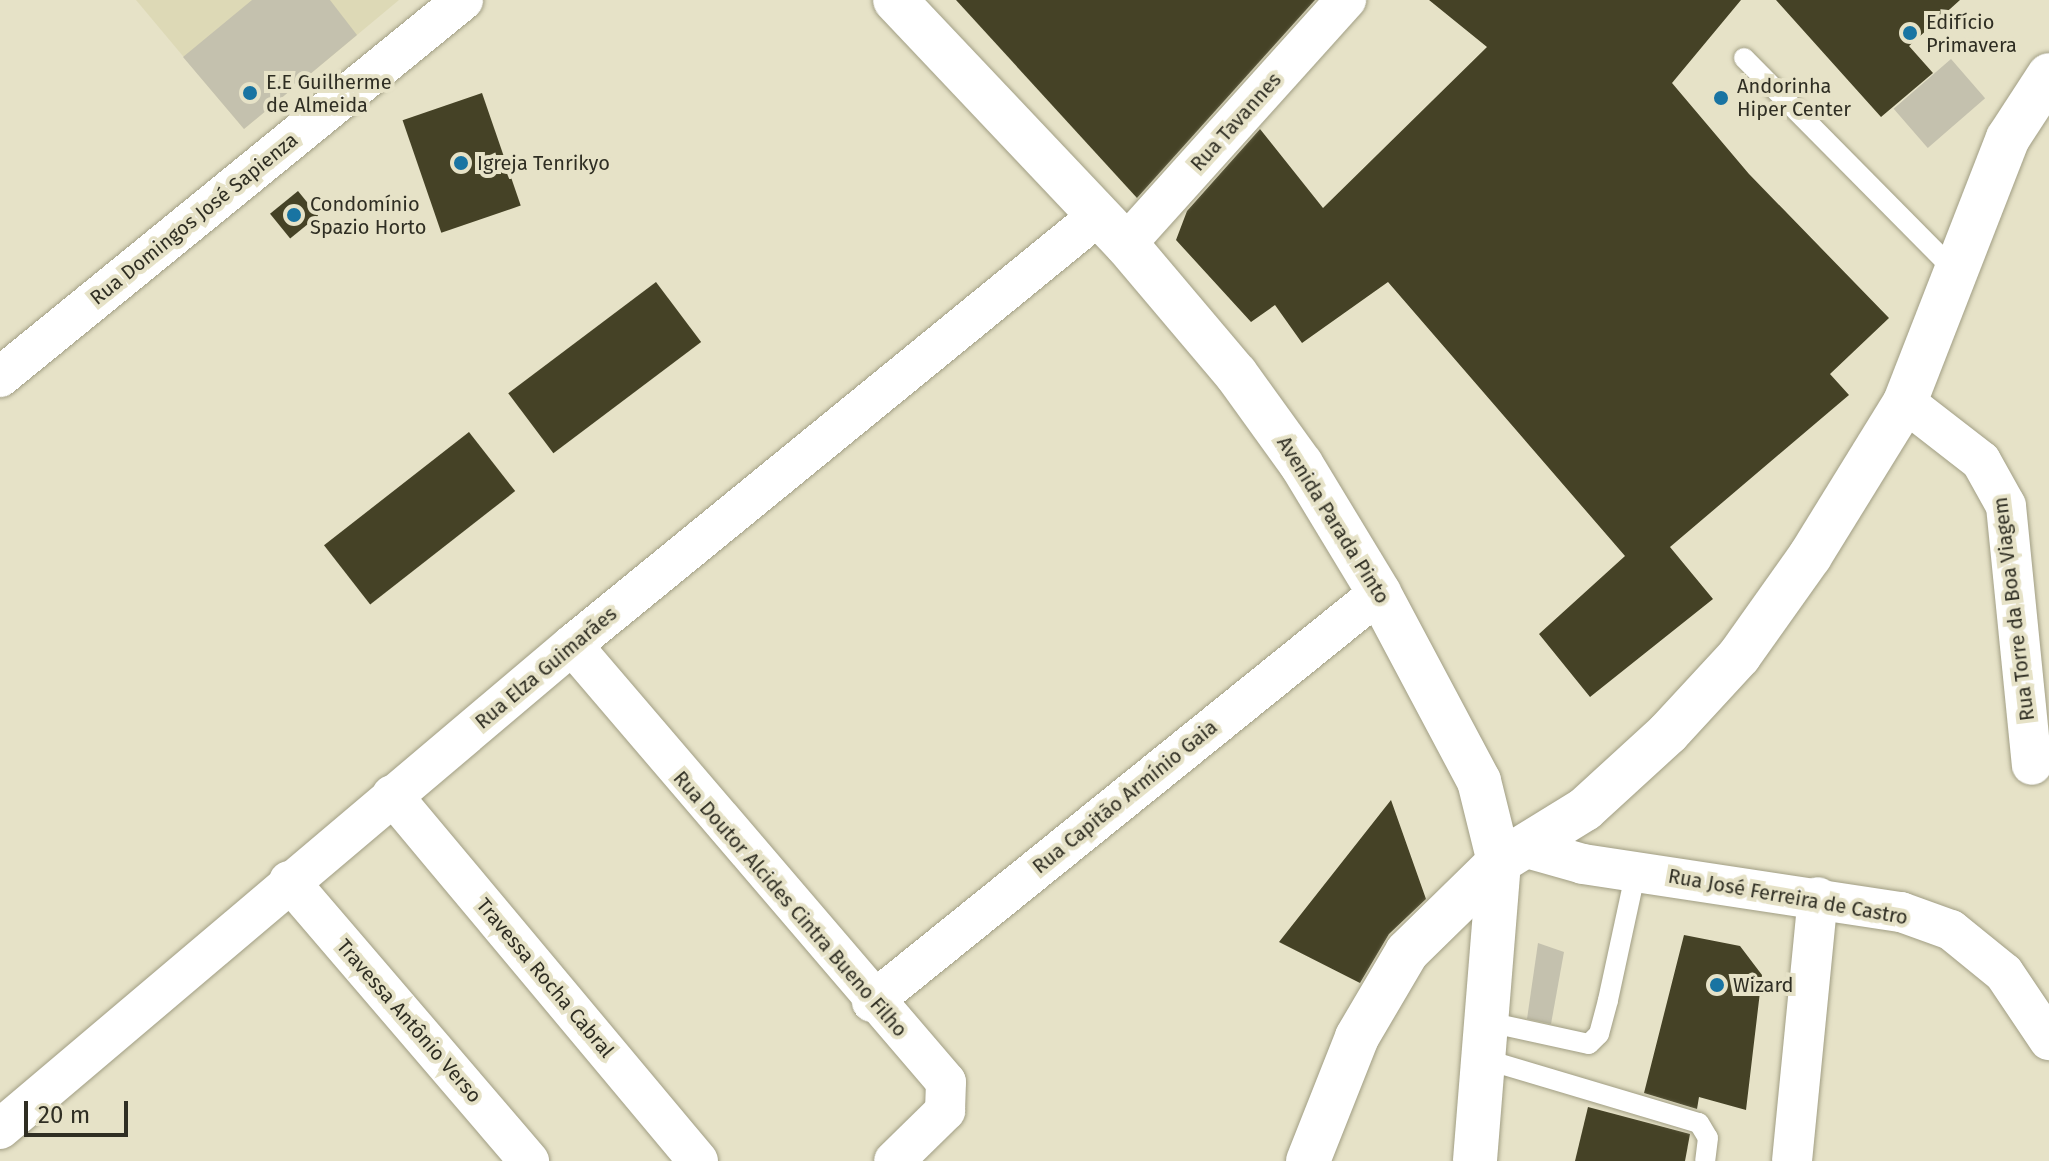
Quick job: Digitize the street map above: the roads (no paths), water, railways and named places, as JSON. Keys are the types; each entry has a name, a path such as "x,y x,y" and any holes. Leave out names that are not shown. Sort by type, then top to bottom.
{"main road":[{"name":"Avenida Parada Pinto","path":"895,0 1113,229 1283,438 1379,593 1479,781 1513,855 1486,1040 1475,1161"},
{"path":"1308,1161 1385,984 1407,952 1513,855 1585,809 1739,656 1905,402 2008,138 2049,75"}],"street":[{"name":"Rua Domingos José Sapienza","path":"0,377 463,0"},
{"name":"Rua Tavannes","path":"1113,229 1346,0"},
{"name":"Rua Elza Guimarães","path":"0,1129 289,881 572,645 1113,229"},
{"name":"Rua Torre da Boa Viagem","path":"1905,402 1981,461 2006,506 2032,765"},
{"name":"Rua Capitão Armínio Gaia","path":"872,1002 1379,593"},
{"name":"Rua Doutor Alcides Cintra Bueno Filho","path":"572,645 948,1090 945,1111 894,1161"},
{"name":"Travessa Rocha Cabral","path":"392,795 698,1161"},
{"path":"1585,809 1628,870"},
{"name":"Rua José Ferreira de Castro","path":"1513,855 1818,897 1901,912 1975,945 2004,973 2049,1040"},
{"name":"Travessa Antônio Verso","path":"289,881 529,1161"},
{"path":"1792,1161 1818,897"}],"lane":[{"path":"1744,58 1956,272"},
{"path":"1486,1040 1589,1044 1605,1012 1628,870"},
{"path":"1486,1040 1699,1123 1708,1138 1705,1161"}],"place":[{"name":"Edifício Primavera","path":"1910,33"},
{"name":"E.E Guilherme de Almeida","path":"250,93"},
{"name":"Andorinha Hiper Center","path":"1721,98"},
{"name":"Igreja Tenrikyo","path":"461,163"},
{"name":"Condomínio Spazio Horto","path":"294,215"},
{"name":"Wizard","path":"1717,985"}]}
